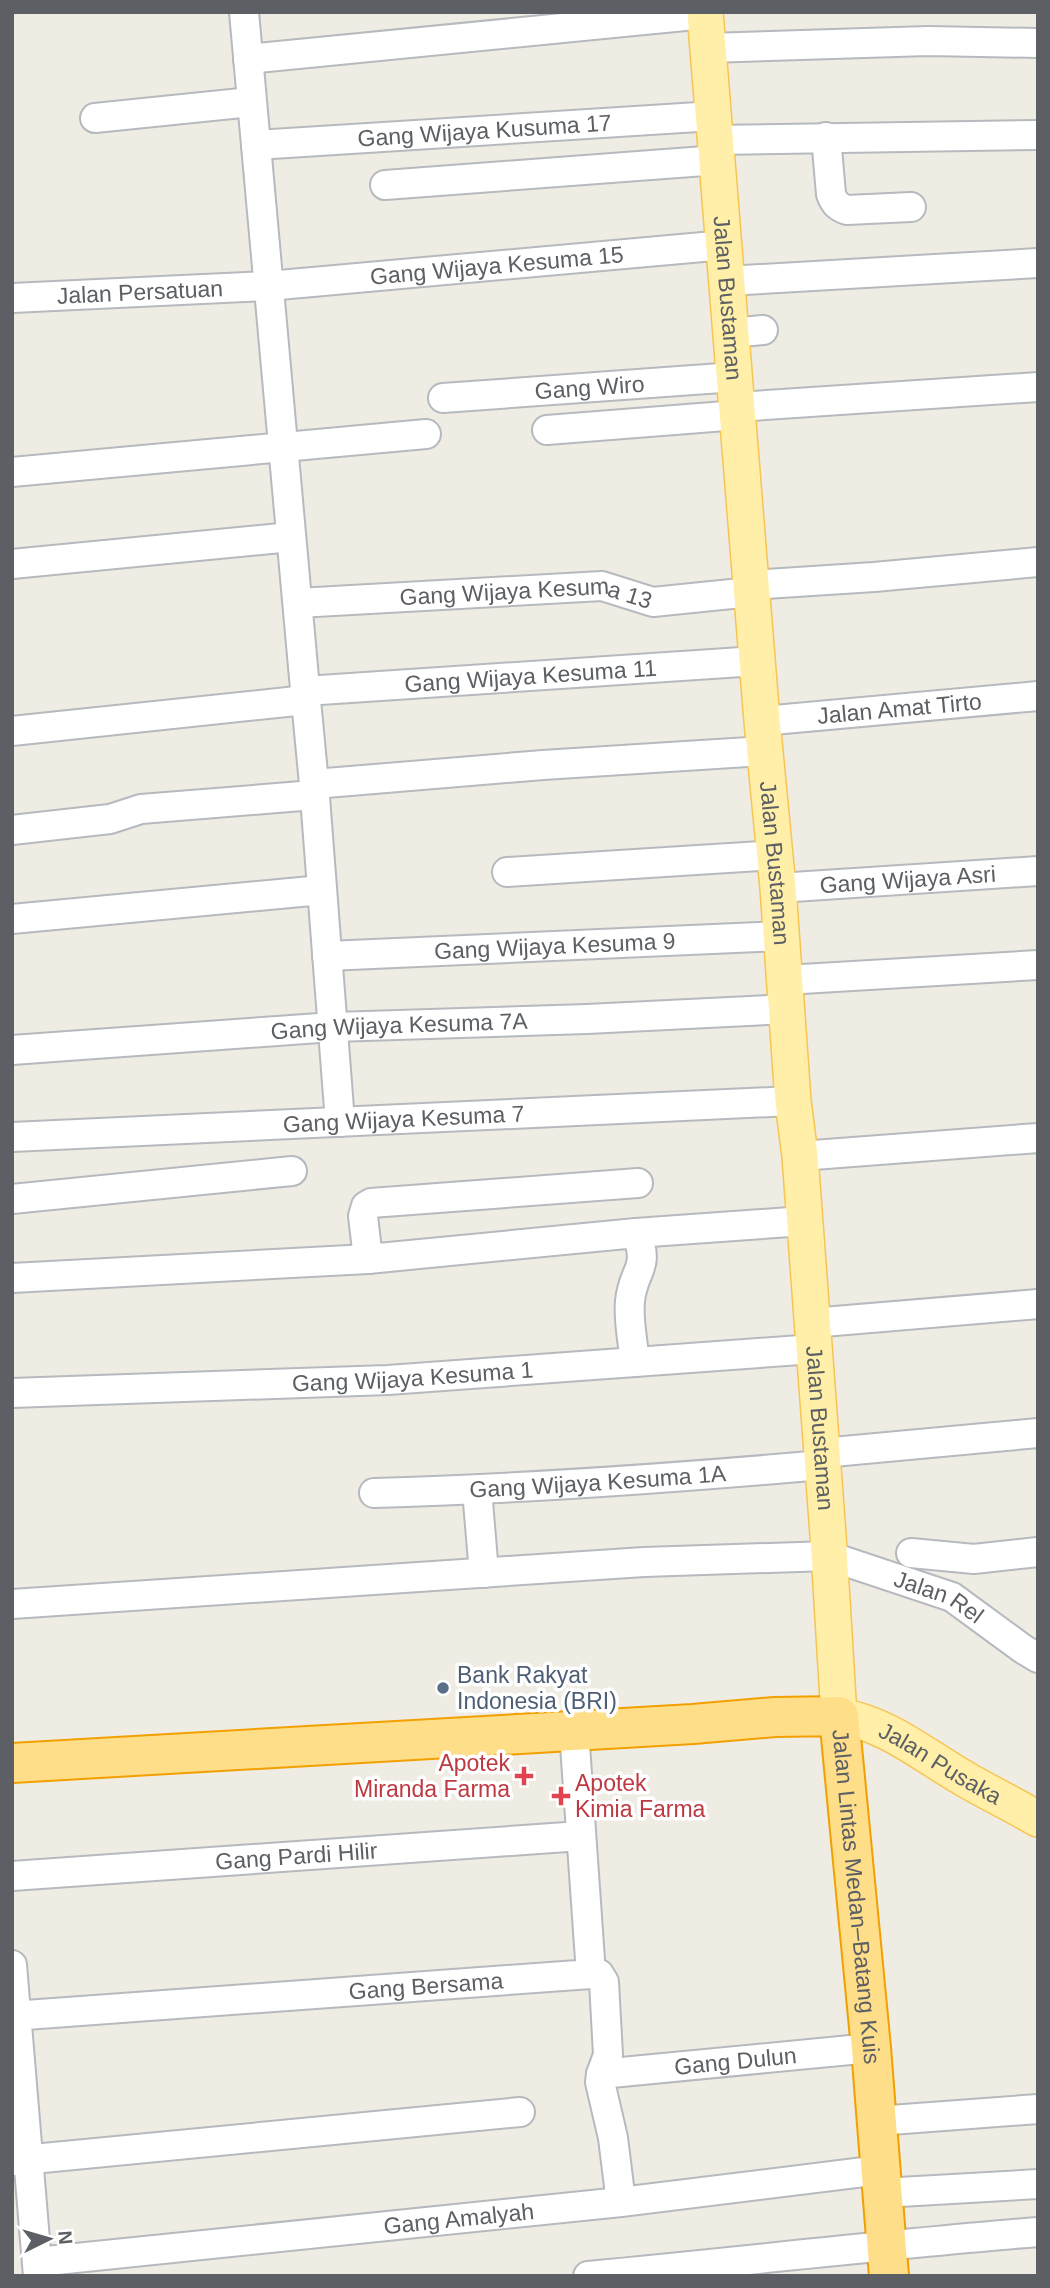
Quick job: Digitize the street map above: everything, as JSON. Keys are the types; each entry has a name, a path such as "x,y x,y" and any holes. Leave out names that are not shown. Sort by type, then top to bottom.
{"highway":[{"name":"Jalan Lintas Medan–Batang Kuis","path":"12,1763 775,1717 839,1716 888,2260"}],"main road":[{"name":"Jalan Bustaman","path":"705,13 727,281 747,332 737,400 763,736 777,872 793,1101 800,1156 839,1716"},
{"name":"Jalan Pusaka","path":"839,1716 860,1719 888,1732 1038,1819"}],"street":[{"path":"244,12 306,695 340,1122"},
{"path":"248,59 705,13"},
{"path":"708,48 928,41 1038,43"},
{"path":"95,118 251,102"},
{"path":"385,185 716,139 1038,135"},
{"path":"826,138 831,194 839,207 847,210 911,207"},
{"name":"Gang Wijaya Kusuma 17","path":"256,145 716,139"},
{"name":"Gang Wijaya Kesuma 15","path":"268,286 725,245"},
{"path":"727,281 1038,263"},
{"name":"Jalan Persatuan","path":"12,298 268,286"},
{"path":"547,430 737,400 1038,387"},
{"name":"Gang Wiro","path":"443,398 737,400"},
{"path":"12,472 426,434"},
{"path":"12,564 291,537"},
{"name":"Gang Wijaya Kesuma 13","path":"298,603 602,586 653,601 751,588 1038,562"},
{"name":"Gang Wijaya Kesuma 11","path":"12,731 306,695 757,660"},
{"name":"Jalan Amat Tirto","path":"12,830 110,819 141,809 543,765 1038,696"},
{"name":"Gang Wijaya Asri","path":"507,872 1038,872"},
{"path":"12,919 322,890"},
{"name":"Gang Wijaya Kesuma 9","path":"327,956 782,936"},
{"name":"Gang Wijaya Kesuma 7A","path":"12,1050 333,1027 573,1019 1038,965"},
{"name":"Gang Wijaya Kesuma 7","path":"12,1137 793,1101"},
{"path":"800,1156 1038,1138"},
{"path":"12,1199 292,1171"},
{"path":"368,1259 363,1216 366,1206 371,1203 638,1183"},
{"path":"12,1278 368,1259 636,1233 804,1221"},
{"path":"635,1362 630,1305 643,1259 636,1233"},
{"name":"Gang Wijaya Kesuma 1","path":"12,1393 388,1380 635,1362 1038,1304"},
{"name":"Gang Wijaya Kesuma 1A","path":"374,1493 477,1490 711,1475 1038,1433"},
{"path":"477,1490 484,1573"},
{"path":"911,1553 974,1559 1038,1552"},
{"path":"12,1604 644,1562 829,1556"},
{"name":"Jalan Rel","path":"829,1556 951,1597 1038,1658"},
{"path":"574,1731 591,1974 599,1974 604,1982 608,2055 600,2082 613,2138 621,2202"},
{"name":"Gang Pardi Hilir","path":"12,1876 581,1836"},
{"path":"12,1965 21,2160 38,2269"},
{"name":"Gang Bersama","path":"14,2016 591,1974"},
{"name":"Gang Dulun","path":"601,2074 871,2048"},
{"path":"877,2121 1038,2109"},
{"path":"21,2160 520,2112"},
{"name":"Gang Amalyah","path":"38,2269 621,2202 881,2181 1038,2184"},
{"path":"588,2276 734,2262 888,2260 1038,2232"}],"place":[{"name":"Bank Rakyat Indonesia (BRI)","path":"443,1688"},
{"name":"Apotek Miranda Farma","path":"524,1776"},
{"name":"Apotek Kimia Farma","path":"561,1796"}]}
